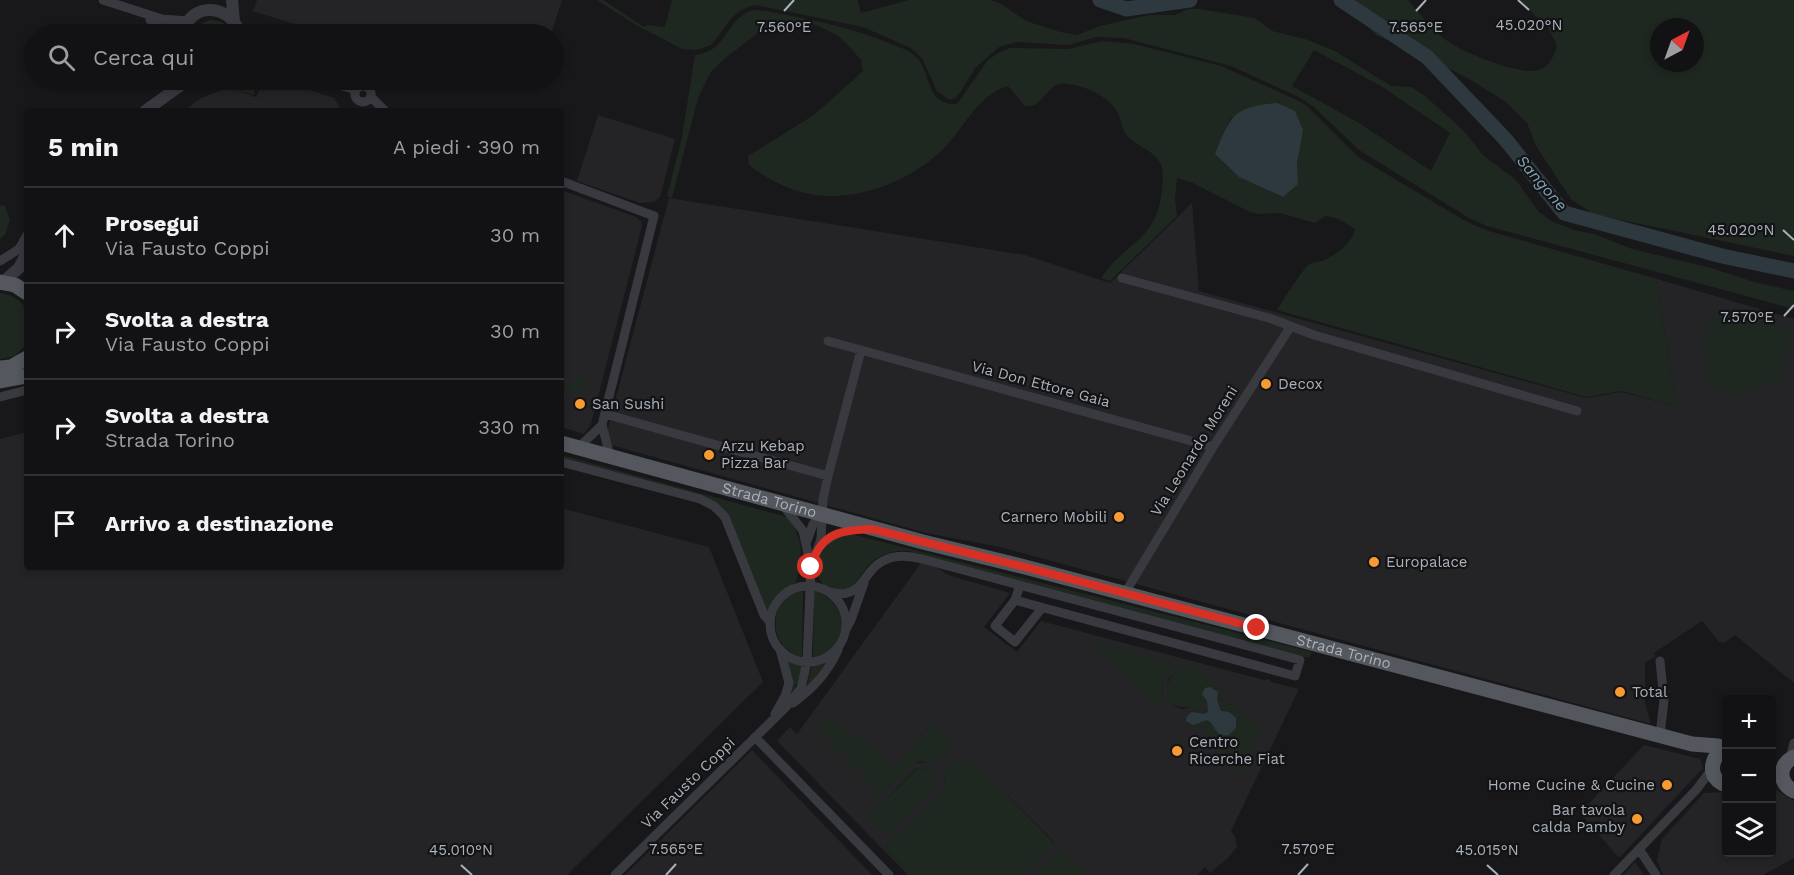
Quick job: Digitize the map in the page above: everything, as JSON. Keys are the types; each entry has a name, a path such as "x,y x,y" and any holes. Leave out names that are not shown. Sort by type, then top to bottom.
{"main road":[{"path":"1,282 15,285 24,291"},
{"path":"0,369 11,367 24,360"},
{"path":"0,381 24,376"},
{"name":"Strada Torino","path":"564,444 872,529 1125,593 1692,744 1718,746 1724,749"},
{"name":"Strada Torino","path":"1692,744 1704,751 1715,778 1722,782"},
{"path":"1712,766 1722,752"},
{"path":"1785,760 1782,774 1790,788"},
{"path":"1776,781 1790,788"}],"street":[{"path":"103,0 162,19 188,21"},
{"path":"187,24 220,0"},
{"path":"232,0 235,24"},
{"path":"129,9 155,24"},
{"path":"203,11 221,11 234,21"},
{"path":"161,99 168,90"},
{"path":"149,108 174,90"},
{"path":"356,90 356,97 359,101 367,101 371,97"},
{"path":"370,90 371,97 382,108"},
{"path":"564,183 654,216 602,425 610,456"},
{"path":"0,261 19,249 24,240"},
{"path":"1,282 19,268 24,259"},
{"path":"1122,278 1272,319 1314,335 1577,411"},
{"name":"Via Leonardo Moreni","path":"1125,593 1213,447 1291,326"},
{"name":"Via Don Ettore Gaia","path":"828,341 1213,447"},
{"path":"806,544 813,524 821,515 828,476 861,350"},
{"path":"0,397 24,391"},
{"path":"605,414 828,476"},
{"path":"579,448 602,425"},
{"name":"Strada Torino","path":"564,463 700,499 714,506 728,524 764,615 770,622"},
{"name":"Via Fausto Coppi","path":"782,504 800,524 811,567 807,662 801,688 786,708"},
{"name":"Via Fausto Coppi","path":"811,567 823,530 821,515"},
{"path":"818,548 832,536 841,532 872,529"},
{"name":"Strada Torino","path":"864,581 883,560 901,555 1300,660 1295,676 1015,600"},
{"path":"839,646 826,658 807,662 792,659 774,641 770,622 775,606 784,594 798,588 810,586 829,592 848,593 864,581"},
{"name":"Via Fausto Coppi","path":"615,875 770,723 816,683 833,661 851,620 864,581"},
{"path":"1020,585 1015,600 995,626 1015,642 1042,608"},
{"path":"829,592 841,605 846,629"},
{"path":"1053,611 1058,595"},
{"path":"770,723 785,696 789,682 780,649"},
{"path":"1659,735 1664,700 1660,661"},
{"name":"Via Fausto Coppi","path":"756,737 889,875"},
{"path":"1785,760 1794,743"},
{"path":"1614,875 1696,790 1712,766"},
{"path":"1696,790 1722,785"},
{"path":"1639,849 1656,875"}],"shaded area":[{"path":"257,0 562,0 554,24 294,24 253,11"},
{"path":"597,0 603,0 644,27 648,25 665,27 672,0 858,0 861,13 909,0 991,0 1026,21 1077,35 1100,26 1149,15 1175,15 1188,9 1255,18 1272,31 1305,39 1335,51 1391,86 1411,87 1425,96 1463,130 1484,156 1516,180 1539,212 1551,221 1632,249 1794,291 1794,309 1487,226 1469,218 1359,150 1315,108 1299,97 1231,66 1124,38 1096,37 1069,45 1016,42 999,47 976,67 957,97 950,100 937,91 922,58 911,48 863,27 756,5 735,15 711,45 697,50 682,49 636,25","holes":["1314,50 1381,86 1450,133 1431,171 1359,123 1292,86"]},
{"path":"1342,0 1408,0 1436,31 1454,45 1491,62 1530,71 1538,70 1548,64 1557,46 1549,29 1519,0 1794,0 1794,256 1593,214 1571,199 1536,146 1527,123 1506,102 1427,57 1376,35"},
{"path":"753,10 813,20 861,33 904,49 920,62 934,93 946,103 957,104 988,60 1010,48 1068,49 1102,41 1134,44 1221,66 1307,106 1358,157 1467,222 1489,231 1657,279 1676,406 1621,391 1586,397 1277,310 1307,267 1311,263 1323,261 1338,252 1351,239 1355,229 1339,219 1326,216 1315,223 1280,213 1250,212 1193,183 1177,178 1175,199 1177,216 1110,281 1101,278 1120,256 1139,240 1154,220 1159,207 1163,172 1157,158 1125,133 1113,106 1096,93 1077,85 1055,86 1032,106 1025,106 1008,86 998,90 981,103 953,138 933,158 903,178 869,191 851,195 816,195 781,184 764,176 749,165 748,156 814,115 863,71 861,60 837,35 806,22 787,21 763,29 724,59 710,73 698,98 672,198 667,196 682,137 695,55 714,48 743,15","holes":["1231,118 1297,163 1298,183 1283,197 1239,177 1215,154"]},
{"path":"209,20 225,24 201,24"},
{"path":"222,90 238,90 256,97 259,90 310,90 334,98 340,108 188,108 201,98"},
{"path":"239,90 254,90 254,95"},
{"path":"1277,103 1295,111 1303,130 1297,163 1298,184 1283,197 1239,177 1215,154 1225,130 1236,115 1251,107"},
{"path":"598,115 675,139 660,197 654,202 640,203 577,181"},
{"path":"564,191 636,217 641,221 642,226 591,424 584,434 564,428"},
{"path":"669,198 1025,255 1110,283 1192,203 1199,291 1586,398 1621,392 1676,406 1657,279 1794,319 1794,683 1735,635 1724,643 1719,642 1702,621 1654,653 1656,656 1645,663 1645,703 1651,724 1000,547 926,533 604,443"},
{"path":"0,205 5,206 10,220 5,235 0,239"},
{"path":"0,293 15,298 24,306 24,347 15,356 0,359"},
{"path":"1715,312 1743,313 1794,332 1778,379 1740,396 1710,383 1702,349"},
{"path":"576,378 585,378 581,395 568,392 564,405 564,392"},
{"path":"24,433 24,570 564,570 564,509 709,547 763,682 567,875 0,875 0,439"},
{"path":"564,456 787,517 799,539 801,553 797,578 795,583 774,599 768,614 716,502 701,495 564,459"},
{"path":"851,534 1312,652 1309,658 909,551 892,552 881,556 846,589 831,589 825,586 819,578 817,564 821,553 832,540"},
{"name":"Centro Ricerche Fiat","path":"921,563 936,567 948,575 1010,593 984,627 1017,652 1041,621 1264,680 1269,679 1271,682 1299,689 1231,831 1237,847 1210,873 1205,867 1197,875 1086,875 1061,849 1033,875 1022,875 1055,843 984,771 970,764 945,773 944,791 885,848 912,875 908,875 777,741 790,727 797,734","holes":["1094,644 1177,665 1167,672 1164,678 1163,697","1175,672 1229,699 1183,709 1176,707 1169,700 1166,689 1168,680","1234,704 1234,771 1233,760 1190,712","931,724 929,762 915,763 878,789 877,751 893,767","917,768 926,769 933,775 888,835 870,816"]},
{"path":"803,591 802,657 790,652 782,644 777,634 776,623 777,613 782,603 791,595"},
{"path":"814,591 835,605 840,615 841,625 834,645 825,653 813,658"},
{"path":"1093,643 1178,665 1169,671 1164,679 1162,688 1164,699 1156,707"},
{"path":"784,658 802,665 798,681 789,697"},
{"path":"828,660 805,692 812,666"},
{"path":"1188,667 1206,676 1229,699 1189,707 1179,707 1172,703 1167,696 1166,685 1175,672"},
{"path":"1210,687 1218,692 1217,700 1221,711 1229,712 1236,718 1236,728 1229,735 1218,733 1207,720 1193,725 1186,721 1187,716 1192,712 1204,714 1208,712 1207,701 1202,694 1205,688"},
{"path":"1234,704 1260,732 1244,769 1239,773 1234,771 1233,760 1201,727 1192,728 1185,721 1186,715 1190,712"},
{"path":"827,718 877,751 893,767 931,724 956,744 933,764 922,761 915,763 879,797 874,793 877,789 818,730"},
{"path":"1644,745 1700,759 1703,768 1619,858 1580,813"},
{"path":"752,750 872,875 625,875"},
{"path":"961,762 977,766 984,771 1055,844 1022,875 912,875 885,848 944,791 945,773 955,763"},
{"path":"918,768 926,769 933,775 935,782 931,793 888,835 869,817"},
{"path":"1776,790 1794,801 1794,858 1763,875 1663,875 1657,860 1662,839 1704,793 1722,792 1722,857 1776,857"},
{"path":"1061,849 1086,875 1033,875"},
{"path":"1635,862 1644,875 1623,875"}],"waterway":[{"name":"Sangone","path":"1100,0 1126,9 1190,0"},
{"name":"Sangone","path":"1341,0 1427,57 1506,140 1564,213 1722,256 1794,271"}],"place":[{"name":"Decox","path":"1266,384"},
{"name":"San Sushi","path":"580,404"},
{"name":"Arzu Kebap Pizza Bar","path":"709,455"},
{"name":"Carnero Mobili","path":"1119,517"},
{"name":"Europalace","path":"1374,562"},
{"name":"Total","path":"1620,692"},
{"name":"Centro Ricerche Fiat","path":"1177,751"},
{"name":"Home Cucine & Cucine","path":"1667,785"},
{"name":"Bar tavola calda Pamby","path":"1637,819"}],"route":[{"path":"811,567 818,548 832,536 852,530 872,529 1257,628"}]}
